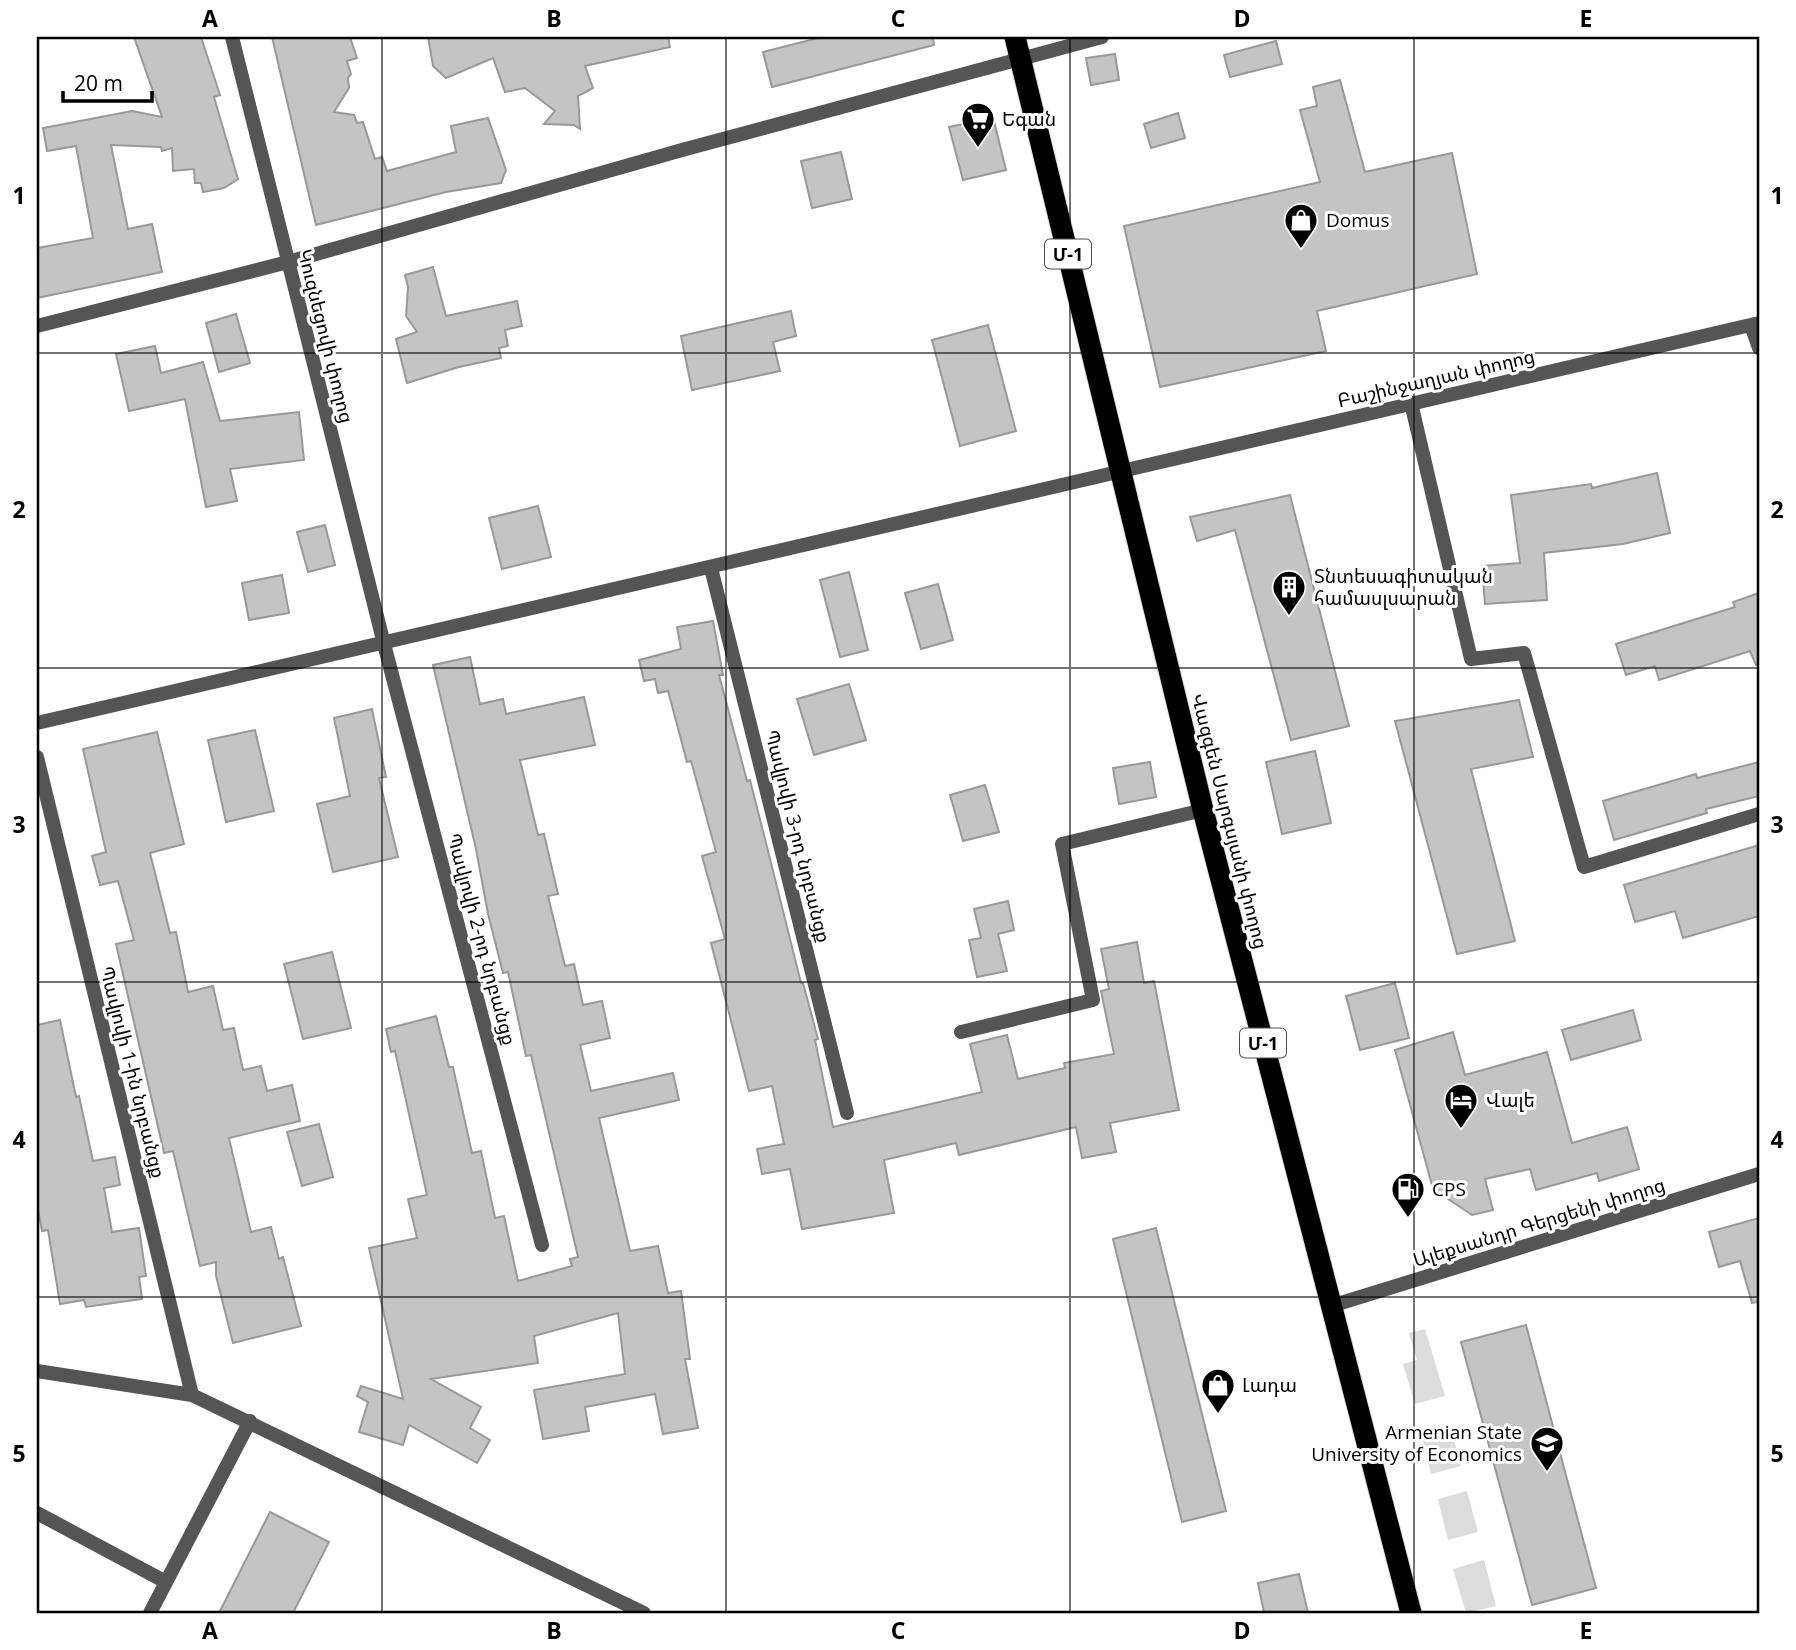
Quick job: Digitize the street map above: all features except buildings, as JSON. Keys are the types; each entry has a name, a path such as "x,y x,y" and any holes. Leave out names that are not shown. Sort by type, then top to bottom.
{"highway":[{"name":"Վազգեն Սարգսյանի փողոց","path":"1015,37 1203,810 1412,1613"}],"street":[{"name":"Կուզնեցովի փողոց","path":"232,37 384,644"},
{"path":"37,326 288,262 682,150 1102,37"},
{"path":"1755,324 1759,348"},
{"name":"Բաշինջաղյան փողոց","path":"37,723 1755,324"},
{"path":"1412,403 1471,659 1524,653 1584,867 1759,814"},
{"name":"Պավլովի 3-րդ նրբանցք","path":"711,568 847,1113"},
{"name":"Պավլովի 2-րդ նրբանցք","path":"384,644 542,1245"},
{"name":"Պավլովի 1-ին նրբանցք","path":"37,757 192,1395"},
{"path":"961,1032 1093,1000 1062,844 1203,810"},
{"name":"Ալեքսանդր Գերցենի փողոց","path":"1331,1306 1759,1174"},
{"path":"37,1371 192,1395 643,1613"},
{"path":"150,1613 250,1421"},
{"path":"37,1513 166,1583"}],"shaded area":[{"path":"1425,1329 1445,1396 1415,1404 1403,1364 1417,1360 1409,1333"},
{"path":"1450,1425 1461,1466 1431,1474 1421,1433"},
{"path":"1467,1491 1478,1532 1448,1540 1438,1499"},
{"path":"1484,1560 1496,1606 1466,1613 1453,1569"}],"place":[{"name":"Եգան","path":"978,149"},
{"name":"Domus","path":"1301,250"},
{"name":"Տնտեսագիտական համասլսարան","path":"1289,617"},
{"name":"Վալե","path":"1461,1130"},
{"name":"CPS","path":"1408,1219"},
{"name":"Լադա","path":"1218,1415"},
{"name":"Armenian State University of Economics","path":"1547,1473"}]}
